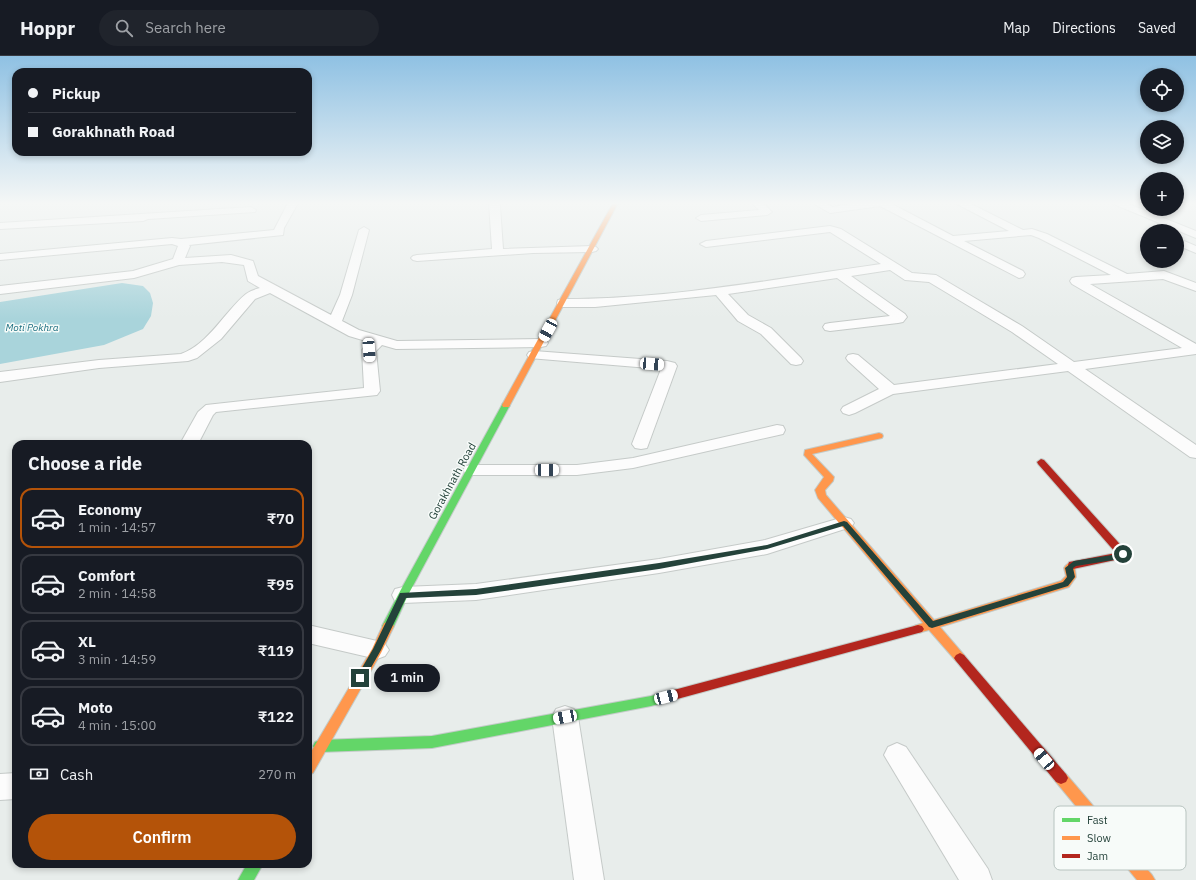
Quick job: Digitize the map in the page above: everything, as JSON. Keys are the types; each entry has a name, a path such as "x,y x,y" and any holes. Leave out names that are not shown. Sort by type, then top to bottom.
{"street":[{"path":"0,257 167,241"},
{"path":"176,241 187,241"},
{"path":"335,323 346,295 361,241"},
{"path":"497,241 498,252"},
{"name":"Gorakhnath Road","path":"312,761 377,650 403,595 596,241"},
{"path":"706,244 728,241"},
{"path":"854,241 912,278 932,278 1017,330 1196,453"},
{"path":"959,241 1019,274"},
{"path":"1054,241 1125,278"},
{"path":"178,261 184,246 181,242"},
{"path":"1184,244 1196,250"},
{"path":"417,258 533,250 592,249"},
{"path":"0,290 134,274 178,261 226,258 241,259 249,263 252,278 270,288 354,334 396,345 538,349 670,366 641,444"},
{"path":"563,303 595,303 699,294 892,266"},
{"path":"830,327 898,319 900,317 839,273"},
{"path":"848,410 890,390 1072,368 1193,350 1076,281 1166,275 1196,287"},
{"path":"0,377 99,364 182,358 192,355 216,336 251,296 270,288"},
{"path":"718,291 743,318 766,331 796,361"},
{"path":"191,440 206,412 212,408 372,391 369,350 379,340"},
{"path":"853,358 890,390"},
{"path":"472,470 591,469 633,463 777,430"},
{"path":"879,436 810,451 807,453 829,478 820,490 821,496 932,625 1084,806"},
{"path":"320,746 432,742 651,701 932,625 1065,584 1071,577 1069,568 1074,564 1120,556 1123,554 1041,462"},
{"path":"403,595 476,592 659,566 767,547 844,523"},
{"path":"312,635 377,650"},
{"path":"565,717 589,880"},
{"path":"898,755 977,880"},
{"path":"0,788 12,786"},
{"path":"246,880 253,868"},
{"path":"1138,870 1146,880"}],"water":[{"name":"Moti Pokhra","path":"122,283 143,286 150,293 153,303 151,316 143,329 104,345 0,364 0,302"}],"traffic: fast":[{"path":"388,626 403,595 506,405"},
{"path":"320,746 432,742 651,701 670,696"},
{"path":"246,880 253,868"}],"traffic: slow":[{"path":"506,405 595,241"},
{"path":"879,436 808,452 808,455 829,477 828,481 820,490 821,496 960,658"},
{"path":"918,629 1065,584 1071,577 1069,568 1073,565"},
{"path":"312,762 377,650 388,626"},
{"path":"1061,778 1085,806"},
{"path":"1139,870 1147,880"}],"traffic: jam":[{"path":"1041,462 1123,554 1120,556 1073,565"},
{"path":"670,696 918,629"},
{"path":"960,658 1061,778"}],"route":[{"path":"360,678 377,650 403,595 476,592 659,566 767,547 844,523 932,625 1065,584 1071,577 1069,568 1071,565 1120,556 1123,554"}]}
